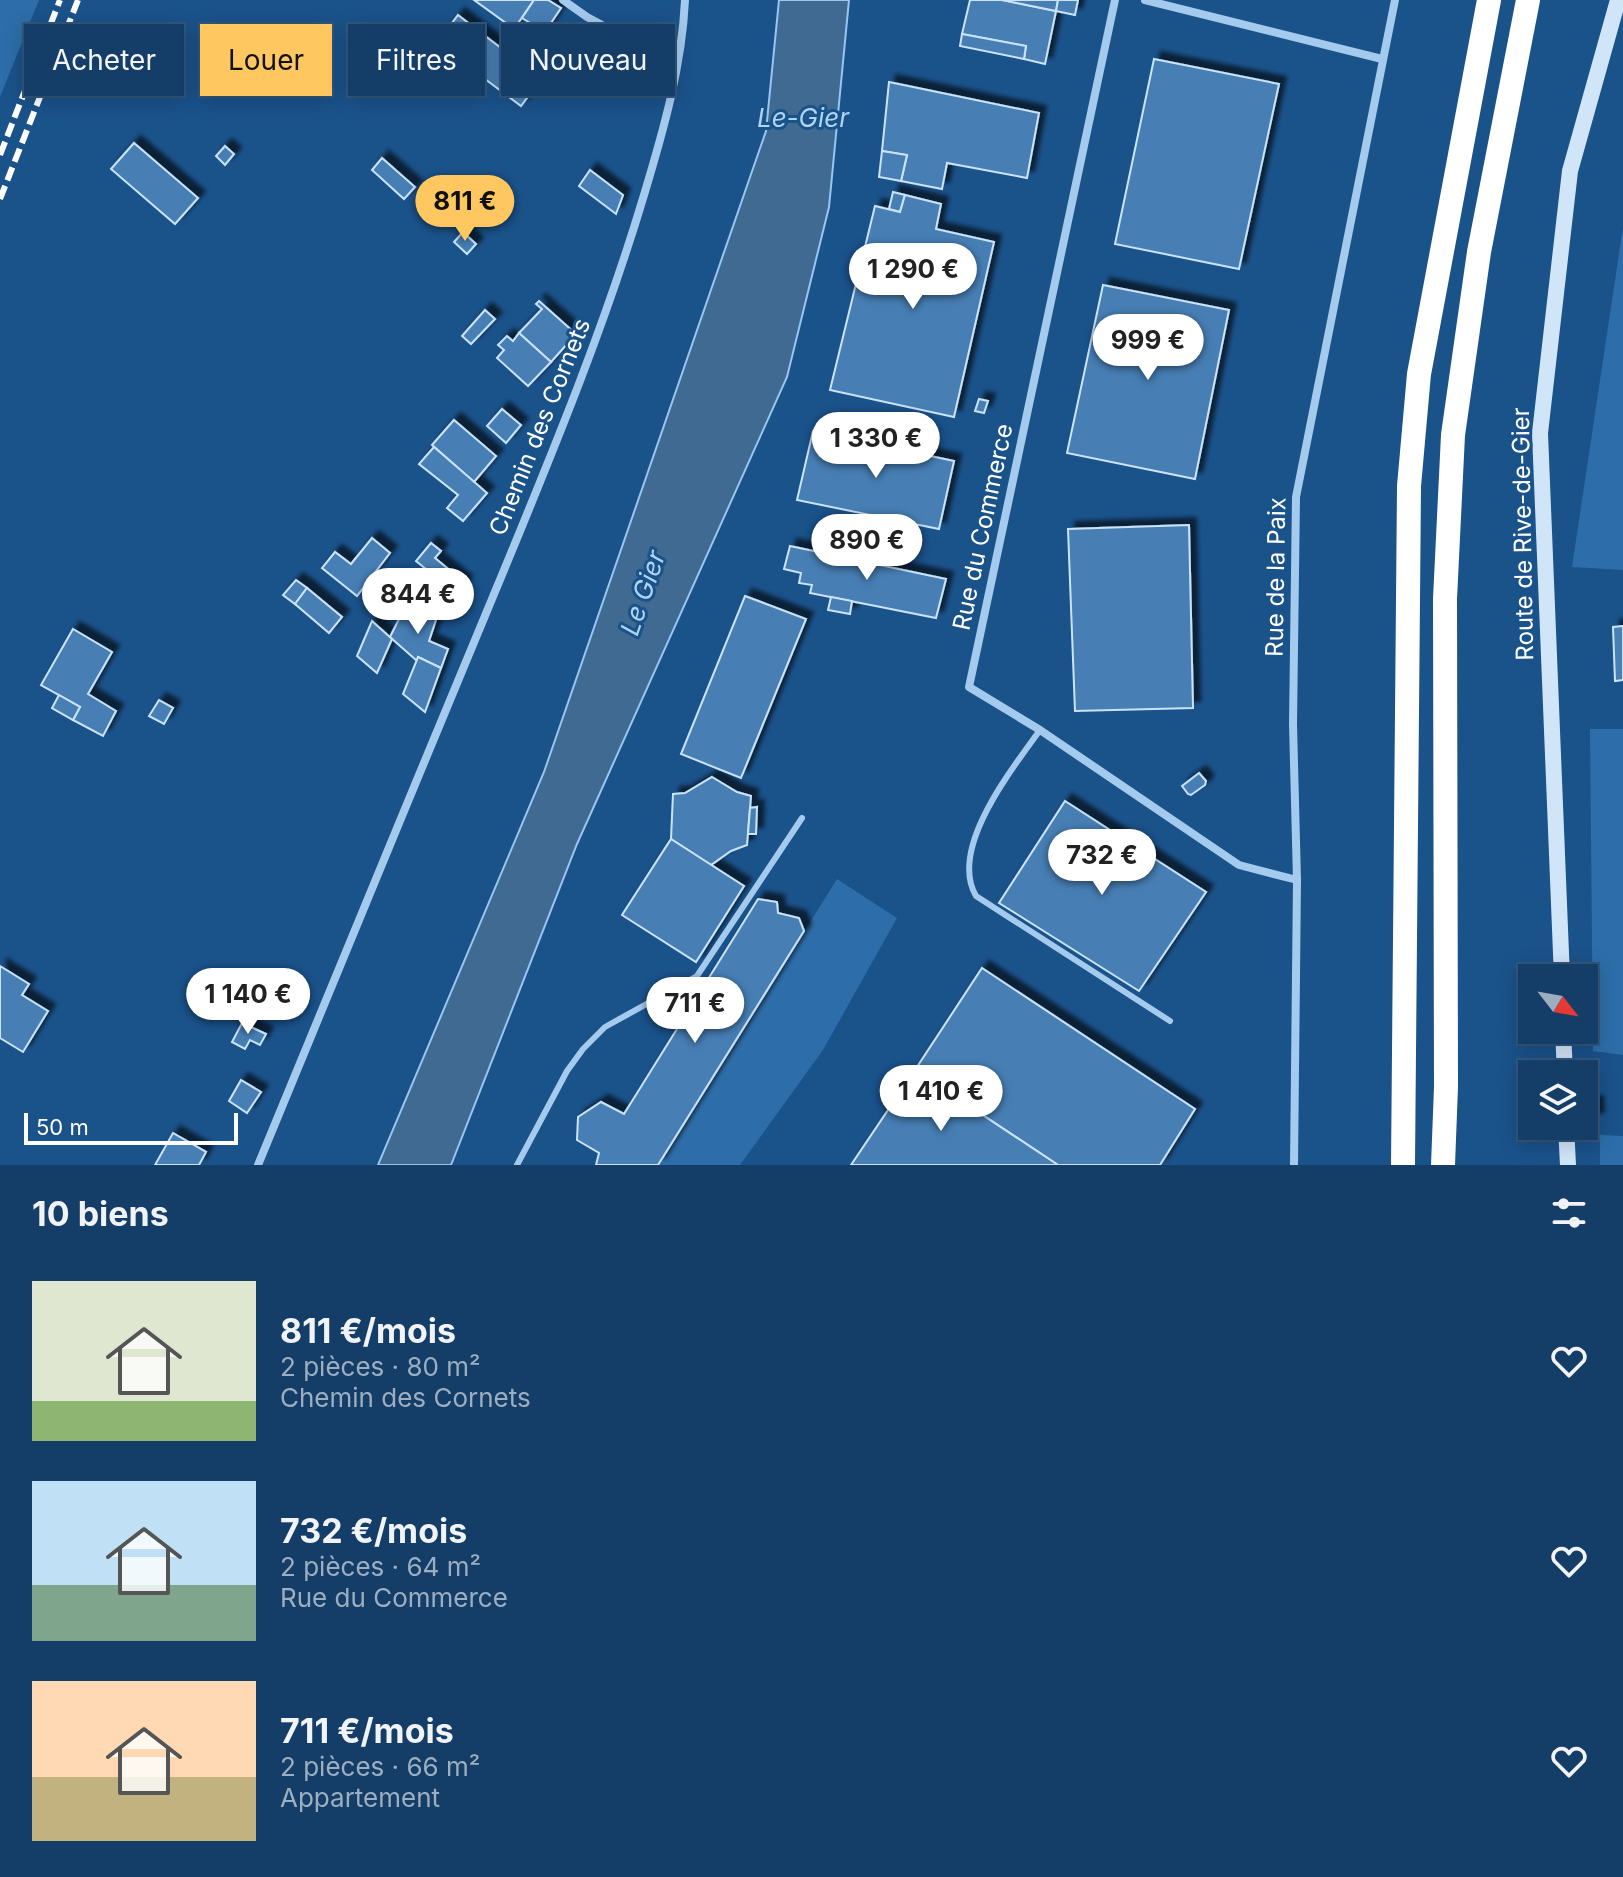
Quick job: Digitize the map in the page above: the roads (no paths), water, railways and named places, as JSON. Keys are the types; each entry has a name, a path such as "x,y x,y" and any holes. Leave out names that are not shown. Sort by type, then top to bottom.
{"highway":[{"path":"1403,1165 1409,486 1419,374 1489,0"},
{"path":"1443,1165 1446,1087 1445,599 1449,492 1460,369 1476,266 1528,0"}],"main road":[{"name":"Route de Rive-de-Gier","path":"1561,964 1540,433 1570,171 1618,0"},
{"path":"1567,1140 1568,1165"}],"street":[{"path":"563,0 587,17 677,65"},
{"name":"Chemin des Cornets","path":"258,1165 598,337 660,141 677,65 685,0"},
{"name":"Rue du Commerce","path":"1115,0 969,687 1040,730 1239,865 1297,880"},
{"path":"1145,0 1382,59"},
{"name":"Rue de la Paix","path":"1294,1165 1296,497 1395,0"}],"lane":[{"path":"1040,730 991,799 968,862 970,885 976,896 1170,1021"},
{"path":"517,1165 567,1071 583,1049 605,1027 697,976 802,818"}],"water":[{"path":"779,0 849,0 829,207 787,377 577,844 451,1165 378,1165 544,772 766,131"}],"railway":[{"path":"0,155 60,0"},
{"path":"0,199 78,0"}],"water label":[{"name":"Le-Gier","path":"803,118"},
{"name":"Le Gier","path":"643,593"}]}
